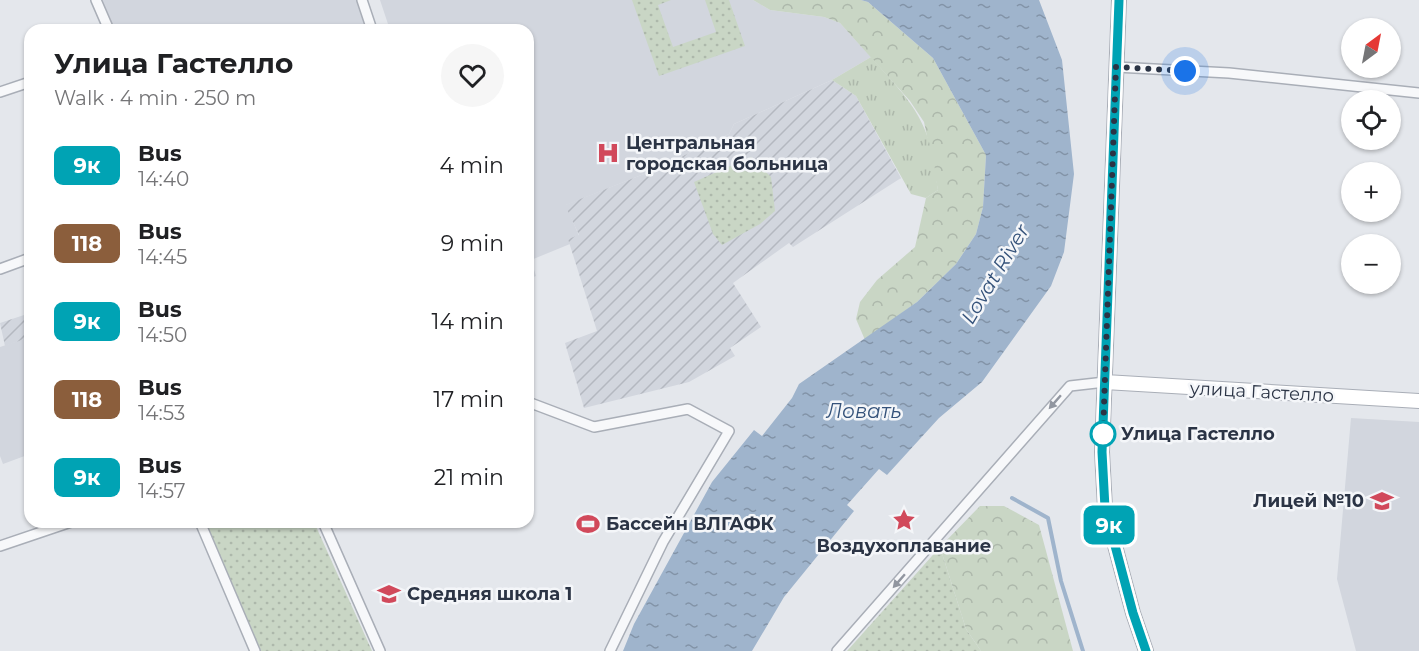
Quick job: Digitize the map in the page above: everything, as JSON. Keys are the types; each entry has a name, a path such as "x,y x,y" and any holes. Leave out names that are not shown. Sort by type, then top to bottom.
{"main road":[{"path":"1119,0 1102,452 1105,508 1133,613 1146,651"},
{"name":"улица Гастелло","path":"1106,382 1419,401"}],"street":[{"path":"96,0 106,24"},
{"path":"362,0 370,24"},
{"path":"1116,67 1229,74 1419,93"},
{"path":"0,92 24,84"},
{"path":"0,269 24,260"},
{"path":"837,651 1070,386 1106,382"},
{"path":"534,404 594,427 688,409 729,431 663,542 610,651"},
{"path":"0,546 53,528"},
{"path":"203,528 255,651"},
{"path":"326,528 380,651"}],"shaded area":[{"path":"102,0 358,0 366,24 112,24"},
{"name":"Центральная городская больница","path":"380,0 753,0 770,10 824,17 840,23 871,57 832,80 734,124 729,134 649,172 566,205 579,236 569,239 570,244 534,259 534,24 388,24"},
{"path":"832,80 856,96 901,178 793,247 789,243 733,283 761,327 730,348 735,356 689,382 584,408 565,343 597,331 568,239 579,235 565,205 649,172 729,134 734,124"},
{"path":"24,315 24,339 5,346 0,323"},
{"path":"24,339 24,456 3,464 0,456 0,347"},
{"name":"Лицей №10","path":"1351,418 1419,422 1419,651 1356,651 1337,579"}],"green space":[{"path":"632,0 671,0 658,5 673,47 716,32 705,0 729,0 745,46 659,76"},
{"path":"753,0 861,0 868,2 933,58 986,155 983,207 976,234 956,264 917,302 865,340 856,319 860,302 877,280 915,247 926,198 938,190 924,122 910,101 840,23 824,17 770,10"},
{"path":"871,57 910,103 925,131 931,147 938,190 926,198 911,194 856,96 832,80"},
{"path":"751,157 771,177 775,211 760,224 722,245 713,234 694,182"},
{"path":"980,506 1004,506 1039,525 1073,651 981,651 966,629 940,547"},
{"path":"208,528 317,528 372,651 261,651"},
{"path":"940,547 966,629 981,651 847,651"}],"water":[{"name":"Ловать","path":"861,0 1039,0 1062,60 1074,174 1064,252 1051,286 982,382 939,418 887,475 879,469 847,505 854,511 784,597 752,651 623,651 634,624 712,482 754,430 762,436 792,398 799,384 917,302 956,264 976,234 983,207 986,155 933,58 868,2"}],"waterway":[{"path":"1012,498 1048,518 1061,581 1083,651"}],"bus line":[{"name":"9к","path":"1119,0 1102,452 1105,508 1133,613 1146,651"}],"place":[{"name":"Центральная городская больница","path":"608,153"},
{"name":"Улица Гастелло","path":"1103,434"},
{"name":"Лицей №10","path":"1382,501"},
{"name":"Воздухоплавание","path":"904,520"},
{"name":"Бассейн ВЛГАФК","path":"588,524"},
{"name":"Средняя школа 1","path":"389,594"}],"route":[{"path":"1103,434 1116,67 1185,71"}],"water label":[{"name":"Lovat River","path":"995,274"}]}
